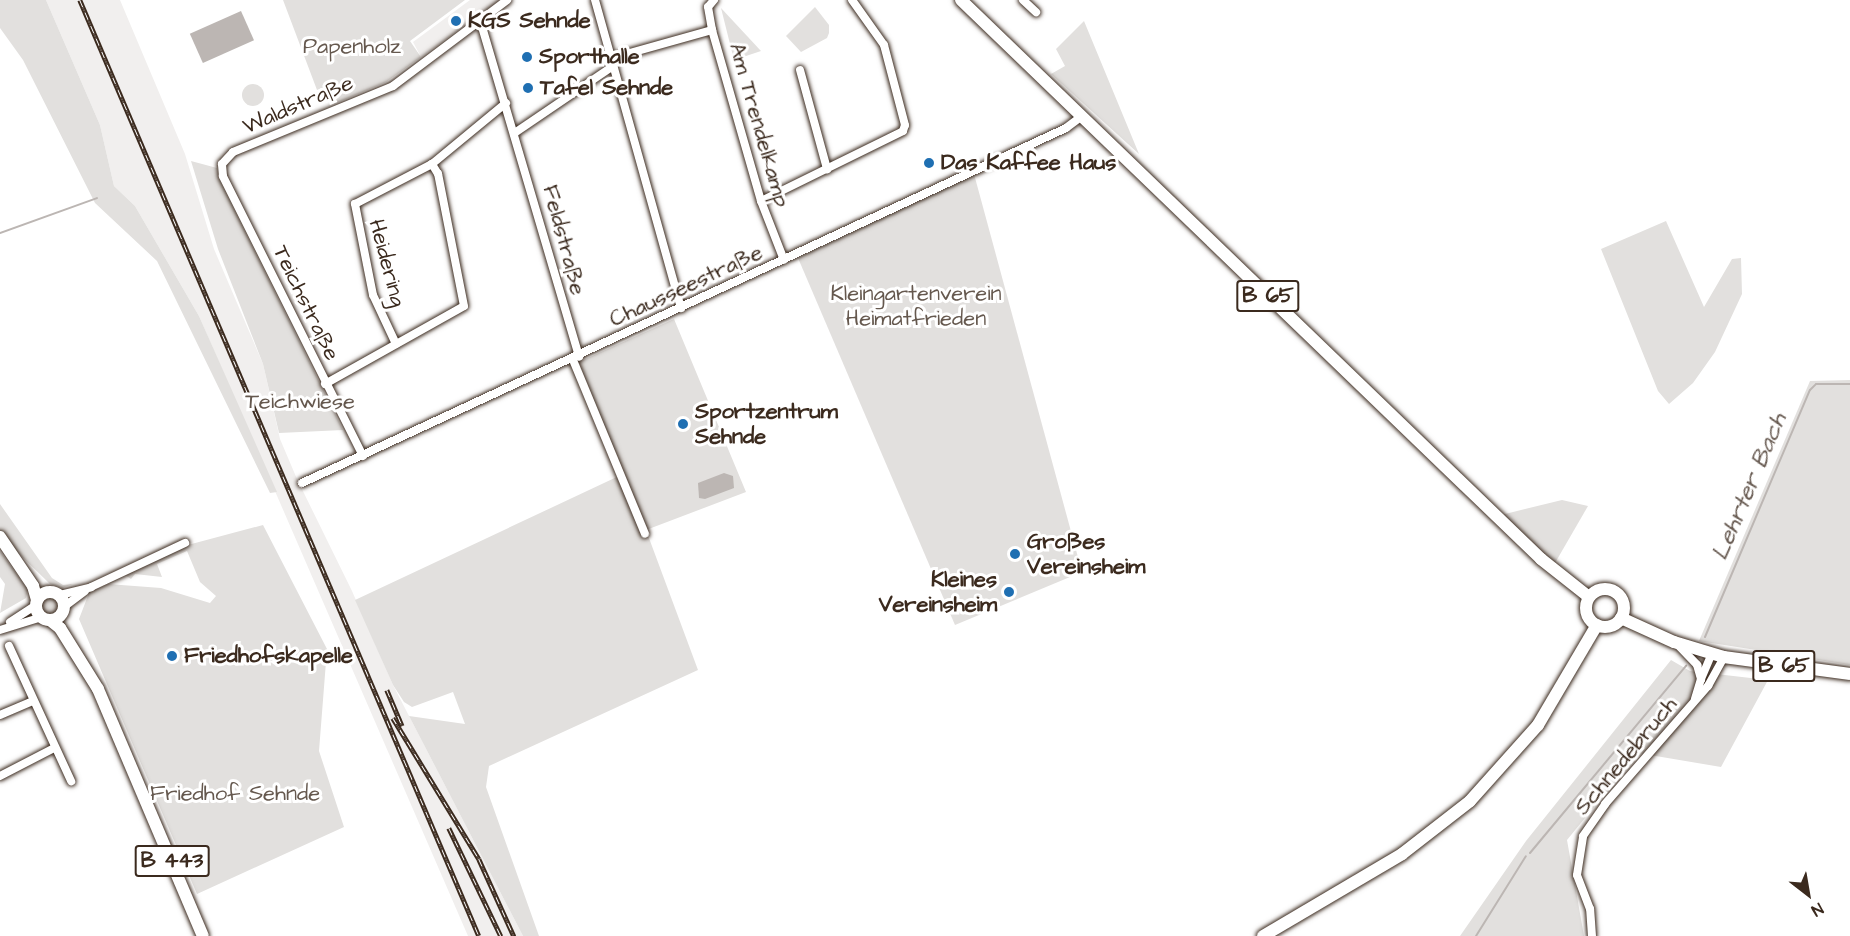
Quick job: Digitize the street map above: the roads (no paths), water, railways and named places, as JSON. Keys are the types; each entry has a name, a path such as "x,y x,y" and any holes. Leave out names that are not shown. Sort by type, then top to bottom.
{"main road":[{"name":"B 65","path":"969,3 1082,116 1541,559 1589,597"},
{"name":"B 443","path":"3,540 59,601 203,936"},
{"name":"B 443","path":"3,540 37,602"},
{"path":"1604,588 1616,592 1624,607 1621,618 1607,627 1597,625 1588,616 1589,597 1604,588"},
{"path":"59,601 46,619 37,602 59,601"},
{"name":"B 65","path":"1621,618 1674,642 1718,655 1850,674"},
{"name":"B 443","path":"46,619 60,628 90,674"},
{"path":"1263,936 1402,854 1470,801 1538,725 1597,625"}],"street":[{"name":"Waldstraße","path":"222,164 233,152 393,86 507,0"},
{"path":"595,0 681,308"},
{"name":"Am Trendelkamp","path":"714,0 708,8 712,30 761,201 783,260"},
{"path":"761,201 898,136 905,124 884,45 852,0"},
{"path":"1023,0 1036,12"},
{"name":"Feldstraße","path":"480,20 516,132 576,358 645,534"},
{"path":"516,132 563,101 613,62 712,30"},
{"path":"800,70 827,169"},
{"name":"Heidering","path":"396,344 373,295 355,204 432,164 506,103"},
{"name":"Chausseestraße","path":"302,483 576,358 1066,128 1082,116"},
{"name":"Teichstraße","path":"222,164 223,176 363,456"},
{"name":"Heidering","path":"325,384 460,309 465,301 432,164"},
{"path":"59,601 185,543"},
{"path":"0,629 37,602"},
{"path":"0,629 46,619"},
{"path":"1674,642 1694,659 1701,680"},
{"path":"9,646 71,782"},
{"name":"Schnedebruch","path":"1694,703 1701,680 1718,655"},
{"name":"Schnedebruch","path":"1592,936 1590,909 1577,875 1583,836 1605,804 1694,703 1718,655"},
{"path":"0,715 33,701"},
{"path":"0,776 54,748"}],"waterway":[{"path":"0,233 97,198"},
{"name":"Lehrter Bach","path":"1705,637 1810,390 1816,384 1850,384"},
{"name":"Lehrter Bach","path":"1530,853 1686,666"},
{"name":"Lehrter Bach","path":"1476,936 1526,856"}],"railway":[{"path":"80,0 479,936"},
{"path":"387,690 402,726"},
{"path":"393,718 479,859 514,936"},
{"path":"449,828 501,936"}],"place":[{"name":"KGS Sehnde","path":"456,21"},
{"name":"Sporthalle","path":"527,57"},
{"name":"Tafel Sehnde","path":"528,88"},
{"name":"Das Kaffee Haus","path":"929,163"},
{"name":"Sportzentrum Sehnde","path":"683,424"},
{"name":"Großes Vereinsheim","path":"1015,554"},
{"name":"Kleines Vereinsheim","path":"1009,592"},
{"name":"Friedhofskapelle","path":"172,656"}],"park label":[{"name":"Papenholz","path":"352,47"},
{"name":"Kleingartenverein Heimatfrieden","path":"916,306"},
{"name":"Teichwiese","path":"300,402"},
{"name":"Friedhof Sehnde","path":"235,794"}]}
